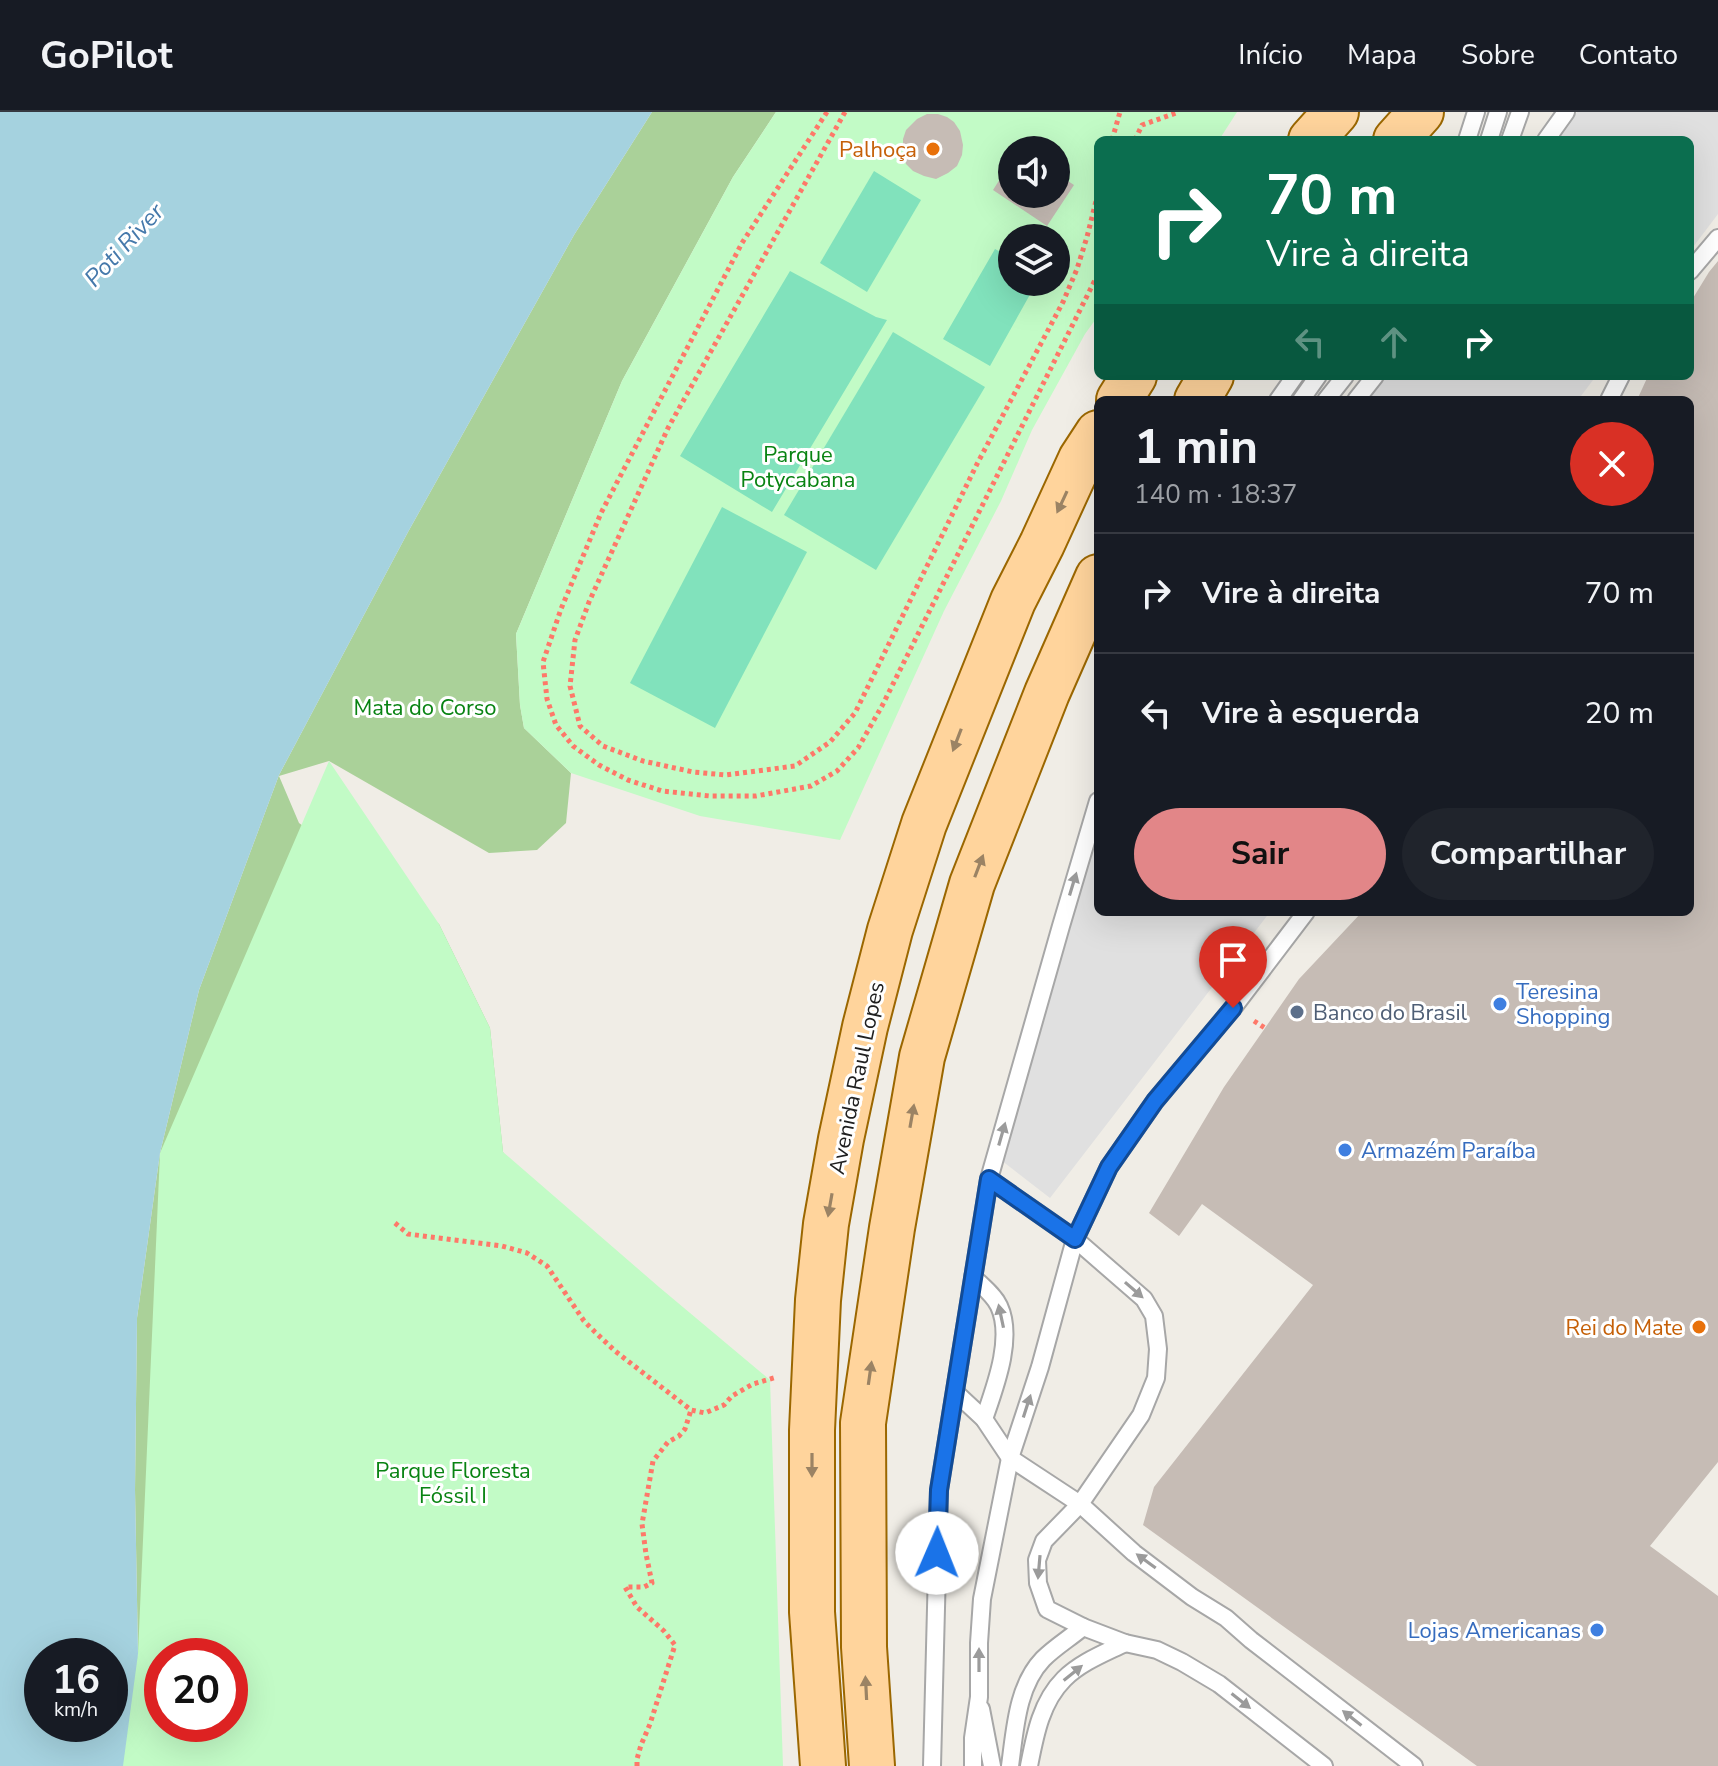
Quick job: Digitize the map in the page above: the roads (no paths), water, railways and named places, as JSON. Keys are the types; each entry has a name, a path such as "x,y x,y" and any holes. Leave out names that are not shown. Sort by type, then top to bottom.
{"main road":[{"path":"1315,136 1336,112"},
{"path":"1400,136 1421,112"},
{"name":"Avenida Raul Lopes","path":"823,1766 812,1612 812,1430 818,1300 826,1224 841,1139 890,930 924,824 1013,601 1081,459 1094,439"},
{"path":"872,1766 864,1647 863,1423 892,1228 922,1057 972,884 1047,693 1094,586"}],"lane":[{"path":"1468,136 1476,112"},
{"path":"1490,136 1498,112"},
{"path":"1511,136 1520,112"},
{"path":"1549,136 1566,112"},
{"path":"1694,266 1718,238"},
{"path":"1329,396 1342,380"},
{"path":"1359,396 1372,380"},
{"path":"932,1766 939,1490 989,1179 1094,815"},
{"path":"973,1766 982,1599 1010,1458 1040,1367 1075,1239 1109,1167 1155,1101 1233,1008 1303,916"},
{"path":"989,1179 1075,1239 1144,1299 1154,1316 1158,1349 1156,1378 1141,1415 1080,1504 1044,1541 1037,1560 1038,1583 1047,1609 1083,1627 1125,1643 1157,1650 1182,1662 1219,1684 1324,1766"},
{"path":"973,1277 998,1303 1004,1320 999,1375 984,1419"},
{"path":"955,1392 984,1419 1010,1458 1080,1504 1134,1553 1192,1597 1226,1618 1414,1766"},
{"path":"1010,1766 1022,1696 1030,1676 1043,1659 1083,1627"},
{"path":"1029,1766 1046,1703 1064,1679 1085,1663 1125,1643"},
{"path":"979,1697 992,1766"},
{"path":"933,1711 945,1766"}],"water":[{"name":"Poti River","path":"0,112 652,112 574,235 408,532 279,775 199,990 160,1153 137,1318 135,1490 138,1654 128,1729 128,1638 24,1638 24,1742 126,1742 123,1766 0,1766"}],"place":[{"name":"Palhoça","path":"933,149"},
{"name":"Teresina Shopping","path":"1500,1004"},
{"name":"Banco do Brasil","path":"1297,1012"},
{"name":"Armazém Paraíba","path":"1345,1150"},
{"name":"Rei do Mate","path":"1699,1327"},
{"name":"Lojas Americanas","path":"1597,1630"}],"park label":[{"name":"Parque Potycabana","path":"798,466"},
{"name":"Mata do Corso","path":"425,707"},
{"name":"Parque Floresta Fóssil I","path":"453,1482"}]}
